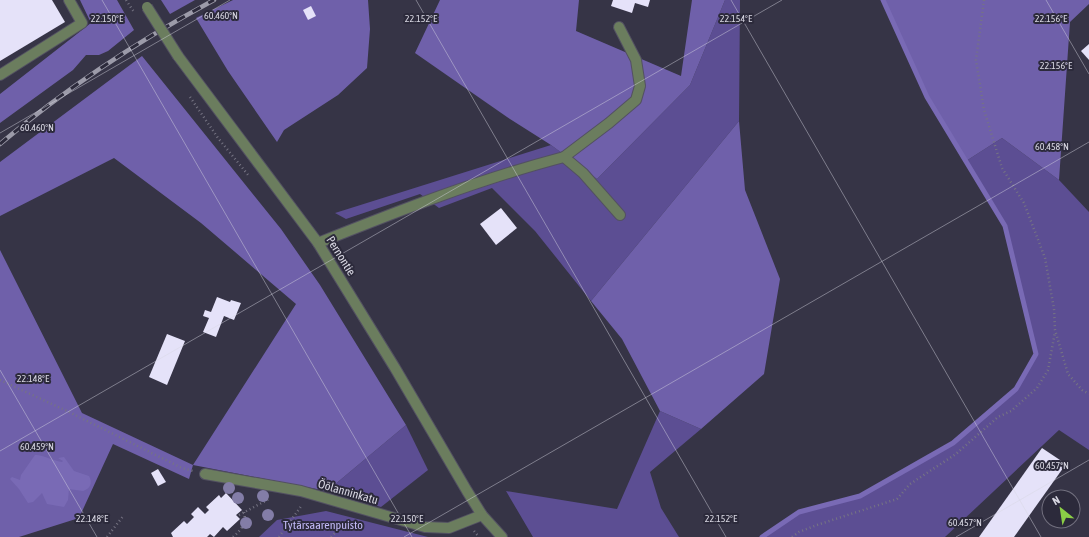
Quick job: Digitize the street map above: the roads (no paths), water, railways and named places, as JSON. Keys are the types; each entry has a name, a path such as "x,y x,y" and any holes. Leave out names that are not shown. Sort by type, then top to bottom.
{"street":[{"path":"0,75 82,24 69,0"},
{"name":"Pernontie","path":"145,3 178,56 318,243 482,514 502,537"},
{"path":"318,243 368,223 526,167 564,157 609,123 636,100 640,86 636,60 619,27"},
{"path":"564,157 583,173 620,215"},
{"name":"Öölanninkatu","path":"205,474 307,493 425,527 449,528 468,522 482,514"}],"waterway":[{"path":"762,537 799,512 860,496 953,443 1016,389 1036,354 1005,226 927,97 883,0"}],"railway":[{"path":"0,144 25,123 103,66 214,0"}],"park label":[{"name":"Tytärsaarenpuisto","path":"323,525"}]}
